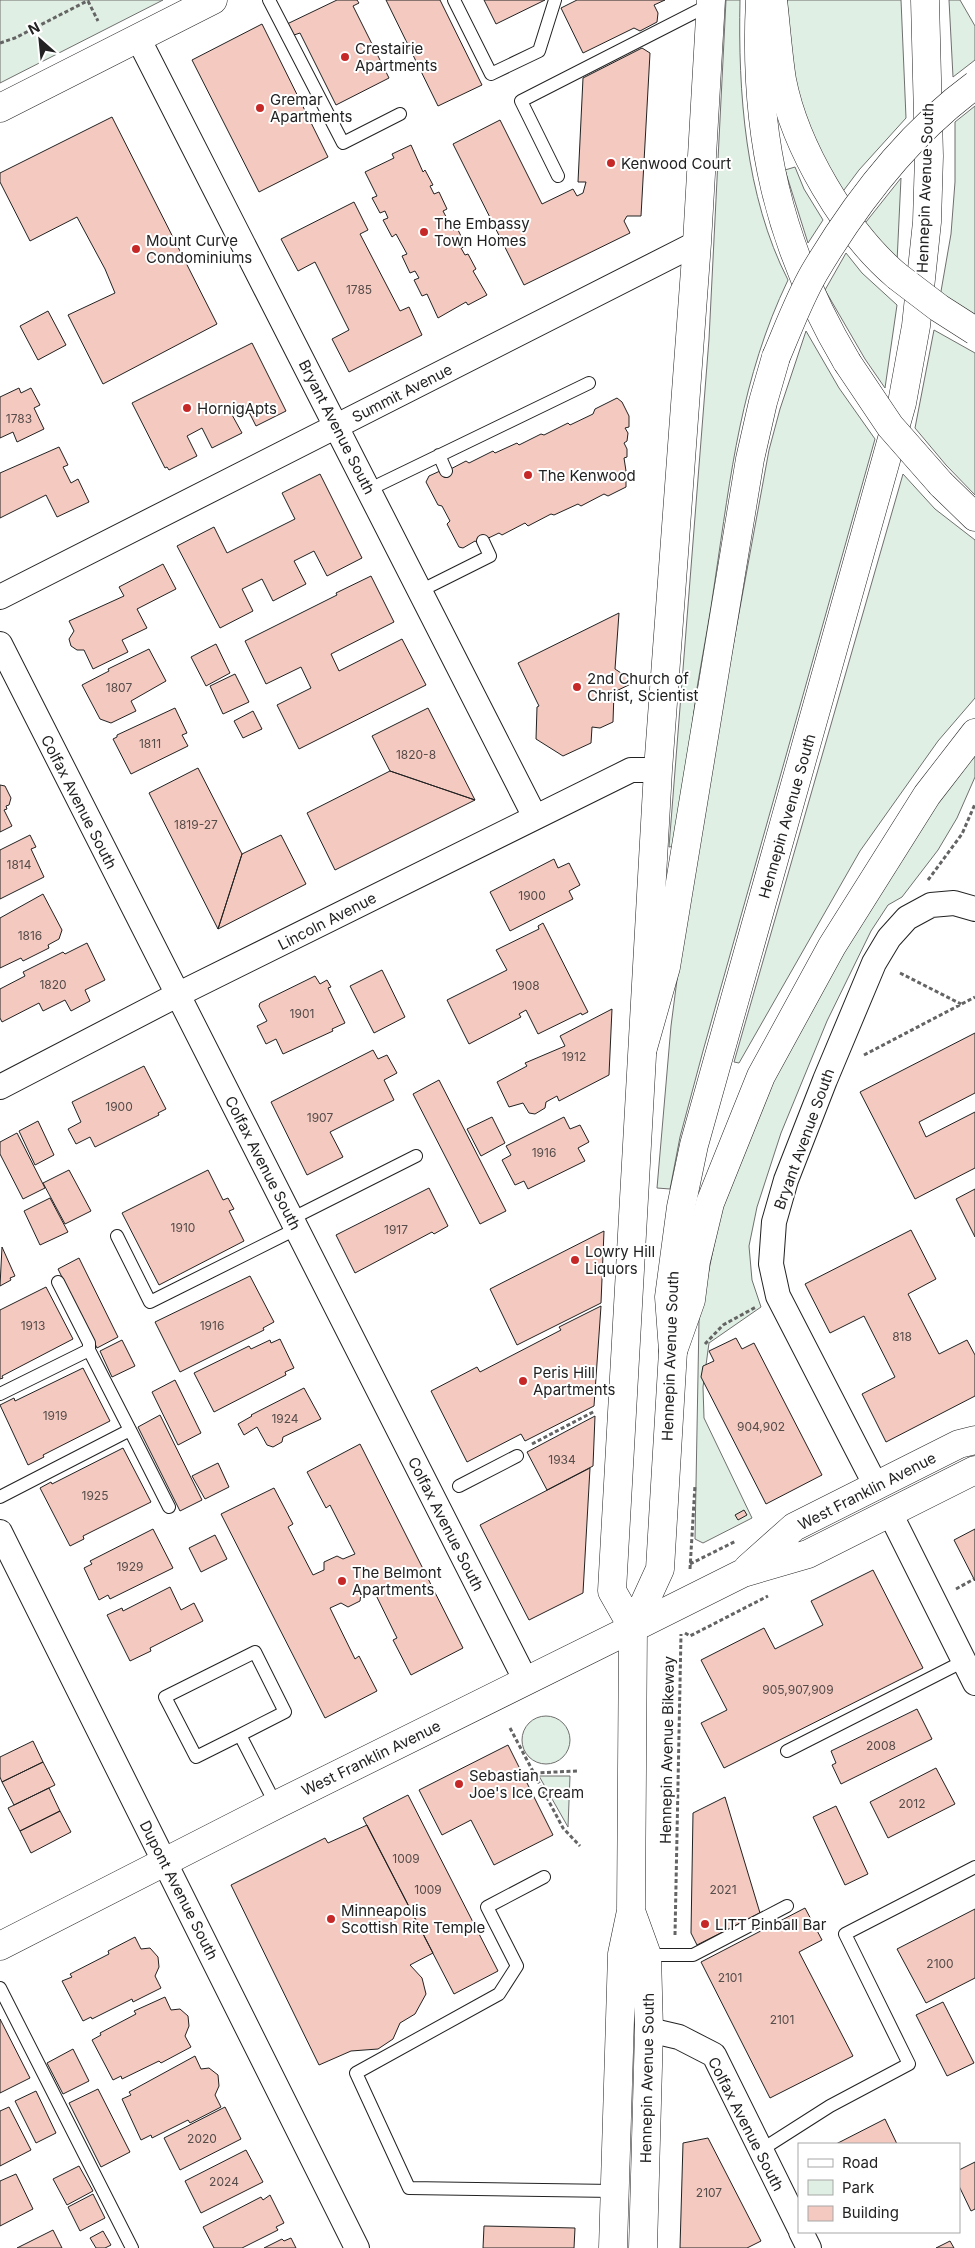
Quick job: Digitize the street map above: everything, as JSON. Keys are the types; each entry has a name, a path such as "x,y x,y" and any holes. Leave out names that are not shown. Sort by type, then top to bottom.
{"main road":[{"path":"0,108 213,0"},
{"path":"760,0 758,82 765,137 775,190 805,281 847,362 890,426 941,484 975,517"},
{"path":"773,0 782,81 803,144 824,185 847,221 872,252 897,276 939,308 975,331"},
{"name":"Hennepin Avenue South","path":"613,2248 622,1954 631,1911 633,1628 660,1569 673,1351 669,1297 681,1206 694,1145 853,584 902,403 923,273 927,222 929,156 925,0"},
{"name":"Hennepin Avenue South","path":"633,1628 612,1591 658,770 698,244 711,2"},
{"path":"642,1048 666,967 750,459 776,357 814,274 865,197 894,159 932,120 975,85"},
{"path":"673,1351 691,1300 696,1261 710,1203 761,1076 832,946 927,794 975,733"},
{"name":"West Franklin Avenue","path":"743,1573 794,1527 959,1444 975,1440"},
{"name":"West Franklin Avenue","path":"0,1946 276,1805 743,1573 808,1554 975,1470"},
{"name":"Hennepin Avenue South","path":"631,1911 647,1955 649,2030 643,2248"}],"street":[{"name":"Bryant Avenue South","path":"138,38 535,817"},
{"name":"Summit Avenue","path":"0,597 698,244"},
{"name":"Colfax Avenue South","path":"0,644 526,1681"},
{"name":"Lincoln Avenue","path":"0,1087 177,996 631,770 658,770"},
{"name":"Bryant Avenue South","path":"876,1486 778,1296 771,1264 774,1230 786,1180 825,1080 874,963 888,938 907,918 930,905 954,903 975,908"},
{"path":"890,1513 975,1683"},
{"name":"Dupont Avenue South","path":"0,1532 357,2248"},
{"name":"Colfax Avenue South","path":"649,2030 679,2037 714,2055 798,2225"},
{"path":"802,2233 809,2248"}],"lane":[{"path":"269,0 343,143 400,114"},
{"path":"454,0 491,74 539,51 555,0"},
{"path":"558,176 520,101 711,2"},
{"path":"368,490 589,383"},
{"path":"439,456 446,471"},
{"path":"420,591 490,556 483,541"},
{"path":"117,1236 150,1302 416,1156"},
{"path":"58,1282 89,1343 89,1350 169,1507"},
{"path":"0,1394 89,1350"},
{"path":"0,1497 130,1430"},
{"path":"459,1486 517,1456"},
{"path":"254,1652 285,1712 240,1735 196,1757 165,1696 254,1652"},
{"path":"787,1751 964,1661"},
{"path":"240,1735 276,1805"},
{"path":"761,2150 830,2106 910,2064 845,1934 975,1867"},
{"path":"544,1877 486,1907 517,1966 499,1994 356,2073 409,2188 614,2191"},
{"path":"647,1955 693,1955 787,1906"},
{"path":"0,1988 132,2248"}],"path":[{"path":"0,43 15,38 88,1 98,21"},
{"path":"907,918 932,874 948,856 962,834 975,804"},
{"path":"900,973 961,1004"},
{"path":"864,1055 975,997"},
{"path":"700,1350 723,1325 778,1296"},
{"path":"517,1456 522,1448 598,1409"},
{"name":"Hennepin Avenue Bikeway","path":"674,1956 681,1631 692,1554 695,1476"},
{"path":"956,1589 974,1579"},
{"path":"510,1728 563,1828 580,1846"},
{"path":"534,1773 577,1771"}],"green space":[{"path":"0,0 163,0 0,83"},
{"path":"726,0 740,0 743,107 753,179 762,214 788,280 759,353 740,427 697,688 676,846 669,847 709,339"},
{"path":"787,0 901,0 906,118 859,170 841,194 826,174 793,83"},
{"path":"949,0 960,0 975,26 975,60 953,77"},
{"path":"975,106 975,318 940,297 951,234 955,182 955,122"},
{"path":"795,167 804,189 823,220 808,243 785,170"},
{"path":"901,178 897,262 862,227"},
{"path":"846,253 862,273 897,305 885,388 865,359 825,290"},
{"path":"934,330 975,353 975,495 946,465 915,428"},
{"path":"806,331 839,388 875,439 703,1051 680,1137 670,1189 657,1188 671,1026 681,949 717,733 769,450 780,409"},
{"path":"903,474 935,509 975,540 975,698 938,741 860,851 739,1063 734,1062"},
{"path":"975,752 975,777 957,818 938,850 902,897 888,905 871,931 827,1021 781,1133 757,1207 749,1246 752,1280 761,1307 709,1343 703,1387 704,1418 752,1518 703,1543 695,1539 699,1320 724,1195 748,1129 839,954 908,843"},
{"path":"541,1716 551,1716 563,1723 570,1735 570,1745 563,1757 551,1764 541,1764 533,1760 526,1753 522,1745 522,1735 526,1727 533,1720"},
{"path":"539,1776 570,1776 568,1827"}],"building":[{"name":"Crestairie Apartments","path":"337,0 357,0 359,3 353,6 389,78 336,105 300,33 294,35 287,24"},
{"path":"386,0 440,0 482,85 438,106"},
{"path":"484,0 545,0 496,24"},
{"path":"577,0 665,0 654,5 658,13 657,22 640,31 634,28 583,53 561,8"},
{"name":"Gremar Apartments","path":"262,24 328,157 259,192 192,60"},
{"name":"Kenwood Court","path":"642,48 650,53 641,216 627,216 624,221 630,233 524,285 453,144 500,120 542,204 573,189 577,196 583,193 586,182 578,182 583,78"},
{"name":"Mount Curve Condominiums","path":"112,117 217,324 103,384 68,315 115,293 105,269 77,217 30,241 0,182 0,173"},
{"name":"The Embassy Town Homes","path":"411,145 423,172 425,170 433,185 430,186 434,194 439,192 447,209 443,211 453,230 457,228 466,246 461,248 465,255 468,254 476,269 473,271 487,295 468,305 466,302 438,318 427,294 422,296 414,280 419,278 415,271 410,273 402,256 407,254 396,234 392,237 383,220 388,218 385,211 380,213 372,198 377,196 365,172 394,158 392,154"},
{"path":"354,202 368,230 360,234 400,311 409,307 422,335 349,372 332,339 349,330 315,262 298,271 281,239"},
{"path":"48,311 66,345 38,360 20,326"},
{"name":"HornigApts","path":"252,343 286,411 256,426 246,406 231,413 242,433 212,448 202,428 187,436 197,456 169,470 167,467 165,468 132,403"},
{"path":"19,388 21,393 31,388 40,405 34,408 44,429 17,442 13,432 0,438 0,397"},
{"name":"The Kenwood","path":"617,398 622,402 629,416 629,427 625,428 628,433 627,441 624,443 627,449 627,457 624,458 626,471 622,473 626,478 626,487 608,496 604,494 581,506 578,504 554,515 551,514 528,526 525,523 502,535 499,533 478,543 475,541 463,548 459,547 447,524 450,521 442,506 438,505 426,482 429,476 440,471 443,473 466,461 469,463 493,451 495,453 517,443 519,445 568,423 570,425 593,414 595,409"},
{"path":"59,447 68,465 63,467 71,483 78,479 89,502 57,517 46,495 0,518 0,473"},
{"path":"320,474 362,558 327,576 314,551 294,561 306,584 273,601 262,579 242,589 253,611 220,628 177,546 214,527 227,553 295,519 282,493"},
{"path":"163,564 176,589 137,609 147,628 122,640 128,652 93,669 84,650 77,650 71,646 69,639 74,631 69,621 124,596 119,587"},
{"path":"371,576 394,622 331,654 339,671 402,639 426,685 299,749 277,705 311,688 301,667 266,684 245,641"},
{"name":"2nd Church of Christ, Scientist","path":"619,613 615,669 633,681 633,683 614,692 613,722 600,728 592,727 591,743 563,756 536,739 537,707 539,706 518,663"},
{"path":"216,644 230,673 206,686 191,657"},
{"path":"149,649 166,681 131,701 136,711 111,723 100,719 82,685 109,671 108,669"},
{"path":"235,674 249,702 223,714 210,686"},
{"path":"175,708 187,733 182,735 188,746 131,774 113,739 117,735"},
{"path":"428,708 475,800 390,771 372,736"},
{"path":"253,711 262,729 243,738 234,721"},
{"path":"198,768 242,854 218,929 149,793"},
{"path":"390,771 475,800 335,870 307,813"},
{"path":"0,785 5,786 11,798 9,805 6,806 7,809 4,810 12,826 0,832"},
{"path":"30,835 36,847 31,849 44,877 0,899 0,850"},
{"path":"281,835 306,884 218,929 242,854"},
{"path":"554,859 558,868 569,863 580,885 569,891 573,899 510,931 490,892"},
{"path":"43,894 62,930 59,939 48,945 49,948 23,961 21,958 0,968 0,918"},
{"path":"543,923 588,1012 582,1015 581,1013 538,1034 526,1010 519,1014 521,1017 469,1044 447,1000 507,970 496,950 539,929 538,926"},
{"path":"87,943 105,980 85,990 90,1001 71,1011 65,1000 43,1011 39,1003 2,1022 0,1018 0,989 25,976 23,972 63,952 65,954"},
{"path":"382,970 405,1017 374,1033 350,986"},
{"path":"315,976 320,984 327,980 331,987 328,988 345,1023 332,1029 333,1031 283,1054 276,1039 266,1044 257,1026 267,1021 259,1006 260,1003"},
{"path":"612,1009 609,1075 559,1101 557,1096 546,1102 545,1108 535,1114 529,1113 523,1103 509,1107 497,1082 527,1066 525,1063 565,1046 560,1036"},
{"path":"975,1033 975,1093 919,1122 926,1137 975,1112 975,1168 915,1199 860,1092"},
{"path":"373,1050 378,1059 387,1055 397,1073 384,1080 394,1100 330,1132 343,1157 307,1175 271,1102"},
{"path":"144,1066 166,1109 158,1113 159,1115 95,1147 90,1137 76,1144 68,1129 81,1122 72,1102"},
{"path":"439,1080 506,1211 480,1224 413,1094"},
{"path":"492,1117 505,1143 481,1156 467,1129"},
{"path":"564,1117 570,1129 580,1125 589,1142 578,1148 585,1161 528,1189 524,1181 515,1185 502,1160 511,1155 506,1146"},
{"path":"38,1121 54,1155 35,1165 19,1131"},
{"path":"17,1133 45,1188 23,1199 0,1154 0,1142"},
{"path":"69,1170 91,1211 65,1224 43,1183"},
{"path":"208,1170 223,1200 228,1198 234,1209 229,1211 244,1241 159,1285 122,1213"},
{"path":"429,1188 448,1226 434,1234 432,1232 355,1273 336,1235"},
{"path":"975,1189 975,1237 956,1199"},
{"path":"50,1198 68,1232 40,1245 24,1211"},
{"path":"911,1230 936,1279 908,1294 939,1354 967,1340 975,1355 975,1396 886,1442 862,1394 895,1377 864,1316 830,1333 805,1284"},
{"name":"Lowry Hill Liquors","path":"604,1231 601,1303 517,1345 490,1289"},
{"path":"2,1247 15,1276 0,1286"},
{"path":"79,1258 118,1337 97,1348 58,1269"},
{"path":"250,1276 274,1322 263,1328 264,1330 180,1372 155,1322"},
{"path":"46,1287 73,1339 2,1376 3,1378 0,1379 0,1310"},
{"name":"Peris Hill Apartments","path":"601,1306 594,1406 525,1441 521,1434 467,1462 431,1391 477,1367 480,1372 561,1330 559,1327"},
{"path":"736,1338 742,1349 754,1343 822,1475 766,1504 701,1377 703,1366 714,1361 709,1351"},
{"path":"280,1339 294,1368 285,1372 286,1375 214,1412 194,1373 249,1346 251,1349 270,1340 271,1343"},
{"path":"122,1340 135,1366 112,1377 100,1351"},
{"path":"83,1368 110,1421 43,1455 44,1457 28,1465 0,1405 14,1398 15,1401"},
{"path":"175,1380 201,1433 178,1445 152,1392"},
{"path":"304,1388 321,1419 283,1437 282,1442 273,1447 267,1445 257,1427 244,1435 238,1424 251,1415"},
{"path":"160,1415 202,1500 180,1511 138,1427"},
{"path":"595,1416 593,1466 547,1490 527,1452"},
{"name":"The Belmont Apartments","path":"360,1444 463,1648 411,1675 393,1640 397,1638 372,1587 361,1593 360,1601 348,1607 341,1603 330,1608 355,1659 359,1656 377,1691 325,1718 221,1514 274,1488 293,1524 288,1527 313,1575 324,1570 324,1562 337,1556 343,1559 355,1554 330,1505 326,1508 307,1472"},
{"path":"123,1448 151,1502 83,1536 84,1539 70,1546 40,1488 51,1482 52,1484"},
{"path":"218,1463 229,1487 205,1499 192,1476"},
{"path":"590,1468 583,1593 529,1620 480,1525"},
{"path":"744,1510 747,1515 738,1520 735,1515"},
{"path":"153,1529 173,1568 110,1599 108,1595 99,1600 84,1568 92,1564 90,1561"},
{"path":"975,1529 975,1581 954,1540"},
{"path":"215,1535 227,1559 201,1572 189,1548"},
{"path":"873,1570 923,1668 724,1768 701,1723 727,1710 701,1660 764,1628 775,1649 823,1625 811,1601"},
{"path":"170,1587 181,1610 194,1603 203,1621 150,1648 151,1651 130,1661 107,1615 122,1608 123,1611"},
{"path":"917,1709 932,1739 841,1784 832,1765 836,1763 831,1751"},
{"path":"33,1741 43,1762 2,1782 0,1777 0,1757"},
{"path":"508,1745 553,1835 494,1865 471,1820 442,1835 419,1790"},
{"path":"43,1762 55,1785 14,1805 2,1782"},
{"path":"936,1768 955,1804 888,1838 870,1802"},
{"path":"49,1788 60,1811 20,1831 8,1808"},
{"path":"408,1795 498,1971 454,1994 363,1818"},
{"path":"725,1797 760,1913 697,1945 691,1933 693,1813"},
{"path":"836,1806 868,1874 845,1885 813,1817"},
{"path":"60,1811 71,1832 31,1853 20,1831"},
{"name":"Minneapolis Scottish Rite Temple","path":"367,1825 433,1953 410,1965 422,1978 426,1994 415,2014 400,2023 393,2039 378,2049 351,2051 319,2065 231,1885 325,1838 328,1843"},
{"path":"805,1908 822,1940 799,1952 853,2056 770,2098 701,1962"},
{"path":"975,1909 975,1978 926,2003 897,1949"},
{"path":"135,1937 141,1949 150,1948 158,1957 159,1967 155,1976 161,1988 133,2002 132,1999 92,2019 91,2017 83,2021 62,1981 72,1977 70,1974 109,1954 108,1951"},
{"path":"165,1997 171,2010 180,2009 188,2016 189,2026 185,2036 191,2047 161,2063 159,2061 122,2079 121,2076 113,2080 92,2040 101,2035 100,2033 136,2014 134,2011"},
{"path":"943,2002 974,2063 947,2076 916,2015"},
{"path":"0,2019 30,2078 0,2093"},
{"path":"73,2049 89,2081 63,2094 47,2063"},
{"path":"195,2056 201,2069 209,2068 218,2075 219,2086 215,2095 221,2107 190,2123 188,2120 152,2138 151,2135 141,2140 122,2099 131,2095 129,2092"},
{"path":"98,2089 130,2152 101,2167 69,2103"},
{"path":"36,2091 56,2133 36,2143 15,2101"},
{"path":"9,2107 31,2150 0,2166 0,2111"},
{"path":"225,2107 241,2139 180,2170 164,2138"},
{"path":"885,2119 897,2143 838,2143"},
{"path":"708,2138 761,2241 747,2248 680,2248 683,2143"},
{"path":"246,2150 263,2182 201,2213 185,2181"},
{"path":"975,2162 975,2209 971,2211 960,2188 960,2170"},
{"path":"79,2166 93,2191 67,2205 53,2179"},
{"path":"16,2174 33,2209 0,2226 0,2181"},
{"path":"93,2194 105,2218 80,2231 68,2207"},
{"path":"270,2195 284,2223 276,2227 278,2230 242,2248 214,2248 203,2227 261,2197 263,2200"},
{"path":"484,2226 575,2228 574,2248 483,2248"},
{"path":"53,2230 62,2248 17,2248"},
{"path":"103,2231 111,2245 105,2248 96,2248 90,2238"},
{"path":"291,2238 296,2248 264,2248 282,2239 284,2241"},
{"path":"950,2241 954,2248 936,2248"}],"place":[{"name":"Crestairie Apartments","path":"345,57"},
{"name":"Gremar Apartments","path":"260,108"},
{"name":"Kenwood Court","path":"611,163"},
{"name":"The Embassy Town Homes","path":"424,232"},
{"name":"Mount Curve Condominiums","path":"136,249"},
{"name":"HornigApts","path":"187,408"},
{"name":"The Kenwood","path":"528,475"},
{"name":"2nd Church of Christ, Scientist","path":"577,687"},
{"name":"Lowry Hill Liquors","path":"575,1260"},
{"name":"Peris Hill Apartments","path":"523,1381"},
{"name":"The Belmont Apartments","path":"342,1581"},
{"name":"Sebastian Joe's Ice Cream","path":"459,1784"},
{"name":"Minneapolis Scottish Rite Temple","path":"331,1919"},
{"name":"LITT Pinball Bar","path":"705,1924"}]}
